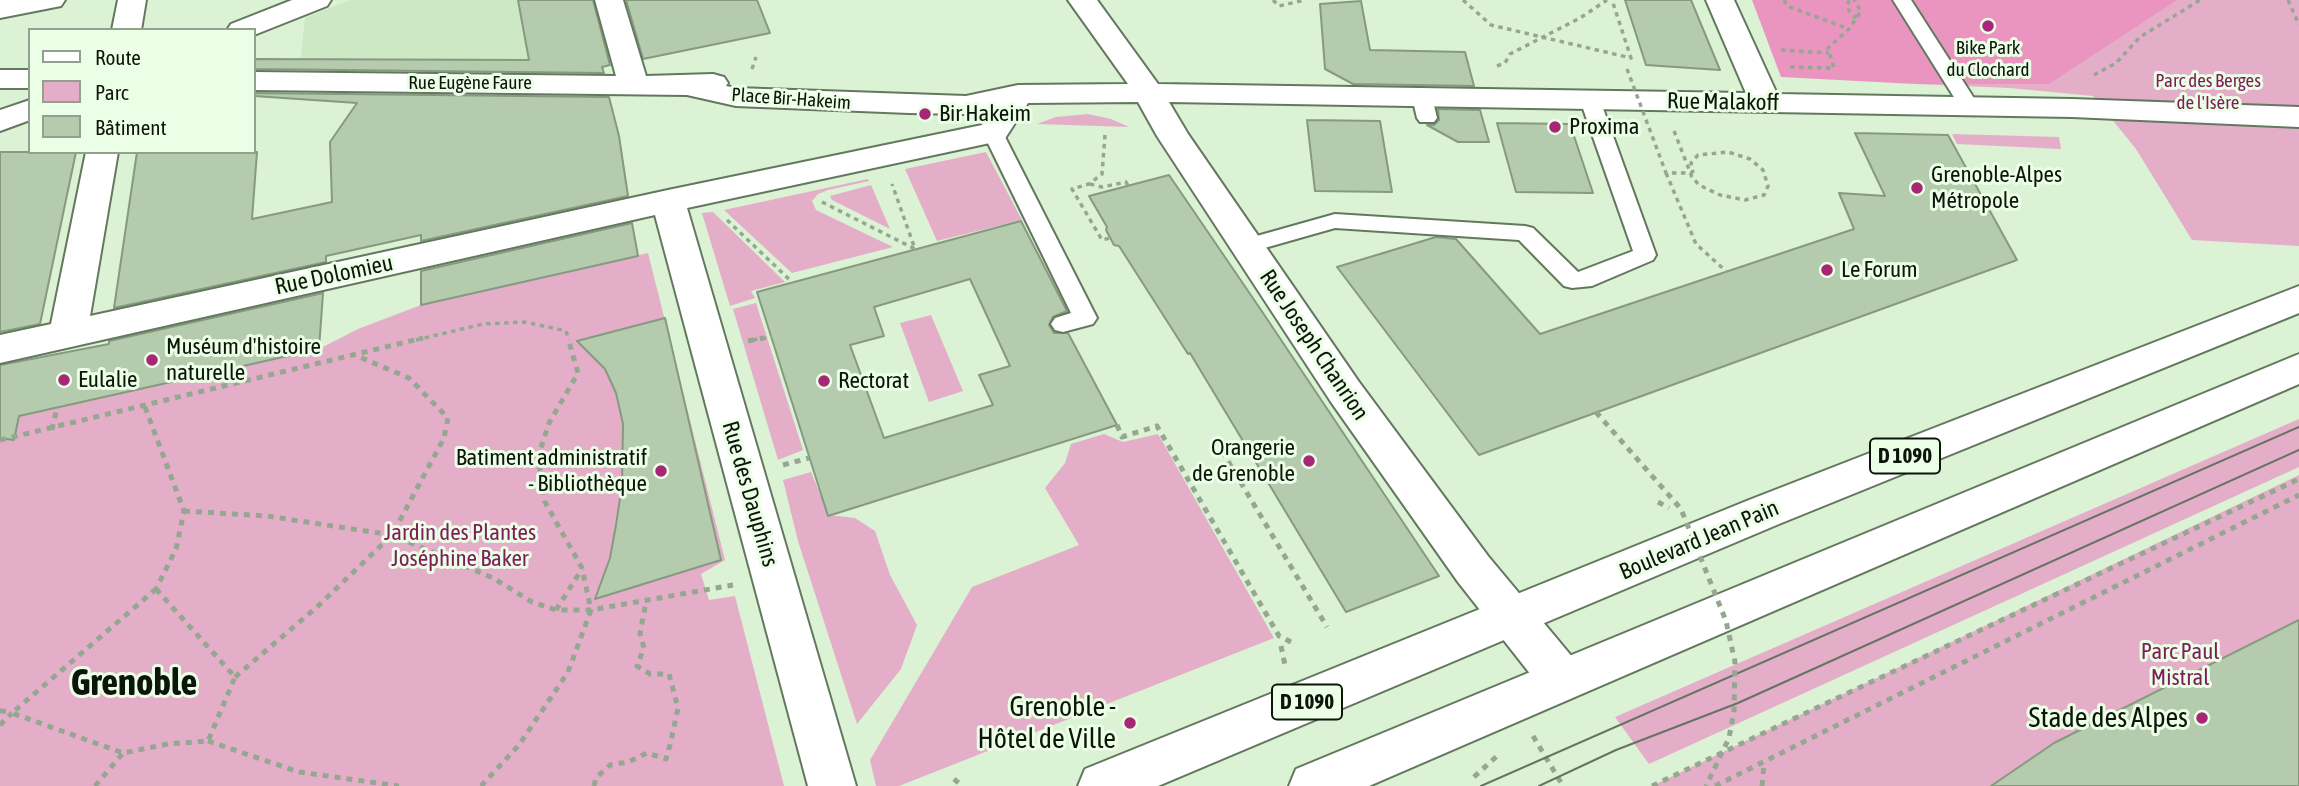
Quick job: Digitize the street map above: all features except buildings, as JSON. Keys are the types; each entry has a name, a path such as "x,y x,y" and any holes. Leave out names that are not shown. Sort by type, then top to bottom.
{"street":[{"path":"0,9 51,0"},
{"path":"126,28 132,0"},
{"path":"246,28 317,0"},
{"path":"609,0 633,84"},
{"name":"Rue Joseph Chanrion","path":"1082,0 1134,69 1247,246 1345,392 1473,569 1562,679"},
{"path":"1720,4 1766,103"},
{"path":"0,79 28,79"},
{"name":"Rue Eugène Faure","path":"256,81 687,86"},
{"name":"Place Bir-Hakeim","path":"687,86 736,97 966,105 1018,94 1148,94"},
{"path":"668,201 993,133 1018,94"},
{"name":"Rue Malakoff","path":"1148,94 1425,108 1590,100 1969,106 2299,117"},
{"path":"0,121 28,110"},
{"path":"68,334 102,154"},
{"name":"Rue Dolomieu","path":"0,349 668,201"},
{"name":"Rue des Dauphins","path":"668,201 832,786"},
{"name":"Boulevard Jean Pain","path":"1102,786 1764,512 2299,299"},
{"path":"1313,786 2299,368"}],"lane":[{"path":"1902,0 1969,106"},
{"path":"1247,246 1335,221 1525,233 1572,280 1584,280 1634,259 1645,254 1590,100"},
{"path":"993,133 1085,318 1063,324"}],"path":[{"path":"1273,0 1279,6 1305,0"},
{"path":"1463,0 1491,24 1540,38 1632,58"},
{"path":"1492,68 1505,63 1510,54 1610,0 1632,58 1627,69 1696,244 1727,272"},
{"path":"1784,0 1787,6 1849,29"},
{"path":"1790,67 1833,68 1828,48 1849,29 1861,11 1852,0 1847,8 1856,18"},
{"path":"2083,76 2096,75 2116,63 2140,37 2200,0"},
{"path":"2288,0 2299,25"},
{"path":"1777,49 1829,53"},
{"path":"752,71 756,57"},
{"path":"1666,173 1680,173 1693,173 1691,163 1698,155 1728,152 1750,159 1763,170 1768,186 1764,195 1745,200 1720,195 1699,185 1692,177 1688,166 1669,121"},
{"path":"1105,135 1102,174 1089,184 1072,190 1102,240 1110,238"},
{"path":"821,197 820,202 915,249 890,178"},
{"path":"1089,184 1102,187 1126,181 1128,186"},
{"path":"724,217 793,283"},
{"path":"0,440 51,430 483,324 525,323 566,331 578,373 549,423 538,457 545,502 582,568 592,610 568,672 519,745 484,785"},
{"path":"746,341 772,337"},
{"path":"208,741 235,677 317,607 392,536 444,438 448,418 409,378 356,355"},
{"path":"51,430 57,407"},
{"path":"0,725 156,589 176,549 184,511 145,407"},
{"path":"1596,412 1681,509 1726,621 1735,662 1734,711 1729,738 1706,786"},
{"path":"1117,425 1122,436 1157,426 1279,636 1291,642"},
{"path":"1222,451 1327,627"},
{"path":"779,466 809,458"},
{"path":"1652,786 2299,479"},
{"path":"1716,786 2299,495"},
{"path":"184,511 267,516 392,536 494,578 532,602 556,610 592,610 740,584"},
{"path":"556,610 582,568"},
{"path":"156,589 235,677"},
{"path":"594,786 596,778 610,765 628,762 647,753 666,759 668,752 678,708 673,684 669,674 650,674 637,666 644,648 640,634 646,602"},
{"path":"0,711 123,753 168,744 208,741 299,772 399,786"},
{"path":"95,786 123,753"},
{"path":"1762,786 1764,763"},
{"path":"954,779 962,786"}],"shaded area":[{"path":"350,0 583,0 601,67 300,65 305,18"},
{"path":"1752,0 2177,0 2049,84 1915,84 1781,77"}],"green space":[{"name":"Parc des Berges de l'Isère","path":"1870,0 2299,0 2299,246 2192,240 2136,149 2093,96 2010,88 1915,84"},
{"path":"1088,114 1111,119 1129,127 1037,124 1056,117"},
{"path":"1952,134 2059,137 2061,149 1957,144"},
{"path":"986,152 1022,220 937,241 905,169"},
{"path":"868,179 869,181 828,190 818,194 812,201 816,210 893,247 792,273 724,210"},
{"path":"871,185 890,229 832,200 830,196"},
{"path":"713,212 785,282 751,291 755,298 730,306 702,213"},
{"name":"Jardin des Plantes Joséphine Baker","path":"648,253 725,560 701,574 709,600 735,596 784,786 0,786 0,421 319,349 358,329 421,305"},
{"path":"756,303 803,450 778,460 733,309"},
{"path":"931,315 963,391 929,402 900,323"},
{"path":"2299,419 2299,467 1649,764 1615,717"},
{"path":"1104,434 1123,442 1158,434 1274,638 899,786 876,786 870,760 972,587 1079,545 1045,488 1065,463 1071,444"},
{"path":"811,472 829,515 855,518 875,531 890,575 917,625 901,669 857,724 798,541 783,480"},
{"name":"Parc Paul Mistral","path":"2299,475 2299,786 1652,786"}],"tram line":[{"path":"1481,786 2299,427"},
{"path":"1539,786 1616,750 1738,703 2299,450"}],"place":[{"name":"Bike Park du Clochard","path":"1988,26"},
{"name":"Bir Hakeim","path":"925,114"},
{"name":"Proxima","path":"1555,127"},
{"name":"Grenoble-Alpes Métropole","path":"1917,188"},
{"name":"Le Forum","path":"1827,270"},
{"name":"Muséum d'histoire naturelle","path":"152,360"},
{"name":"Eulalie","path":"64,380"},
{"name":"Rectorat","path":"824,381"},
{"name":"Orangerie de Grenoble","path":"1309,461"},
{"name":"Batiment administratif - Bibliothèque","path":"661,471"},
{"name":"Stade des Alpes","path":"2202,718"},
{"name":"Grenoble - Hôtel de Ville","path":"1130,723"}],"district":[{"name":"Grenoble","path":"134,683"}]}
